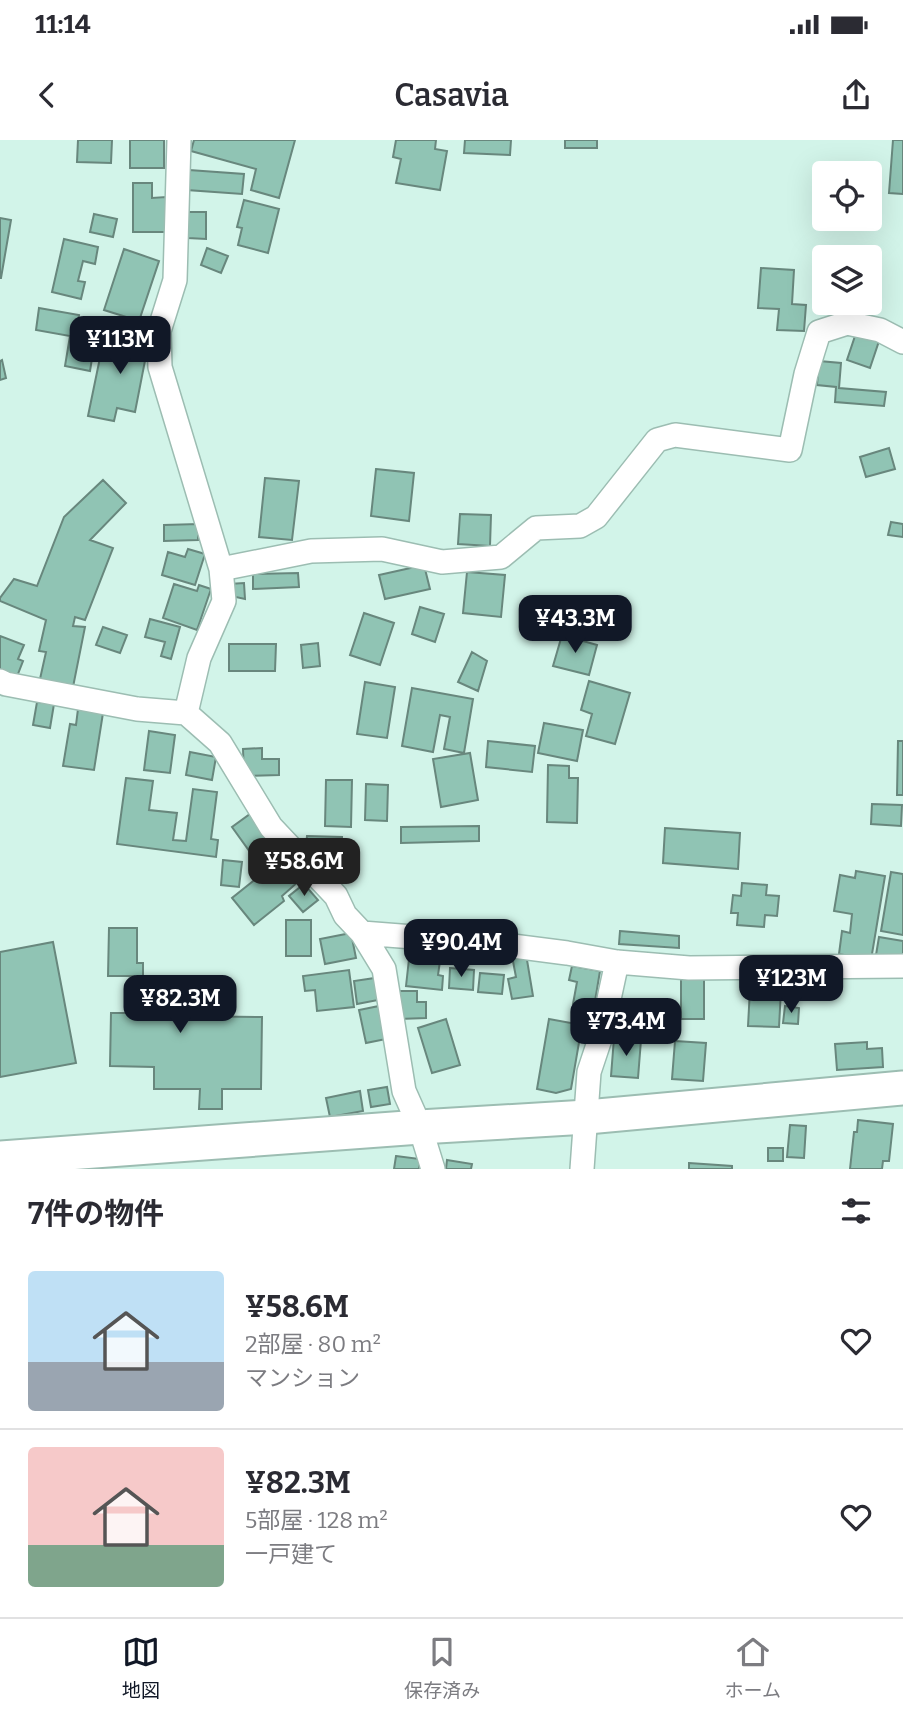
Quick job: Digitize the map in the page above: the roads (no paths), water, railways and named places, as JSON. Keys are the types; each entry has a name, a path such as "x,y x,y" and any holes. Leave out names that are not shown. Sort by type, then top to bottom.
{"street":[{"path":"179,140 175,280 159,331 160,367 221,569 224,601 200,658 186,713"},
{"path":"221,569 311,551 382,549 442,562 501,557 536,528 580,526 596,517 657,440 675,435 790,450 806,374 819,332 847,323 880,330 903,342"},
{"path":"0,681 137,709 186,713 220,743 271,827 336,896 345,915 362,933 384,968 404,1091 420,1126 433,1169"},
{"path":"362,933 490,943 617,962 689,968 903,966"},
{"path":"582,1169 589,1072 601,1036 617,962"},
{"path":"0,1158 420,1126 587,1117 903,1088"}]}
